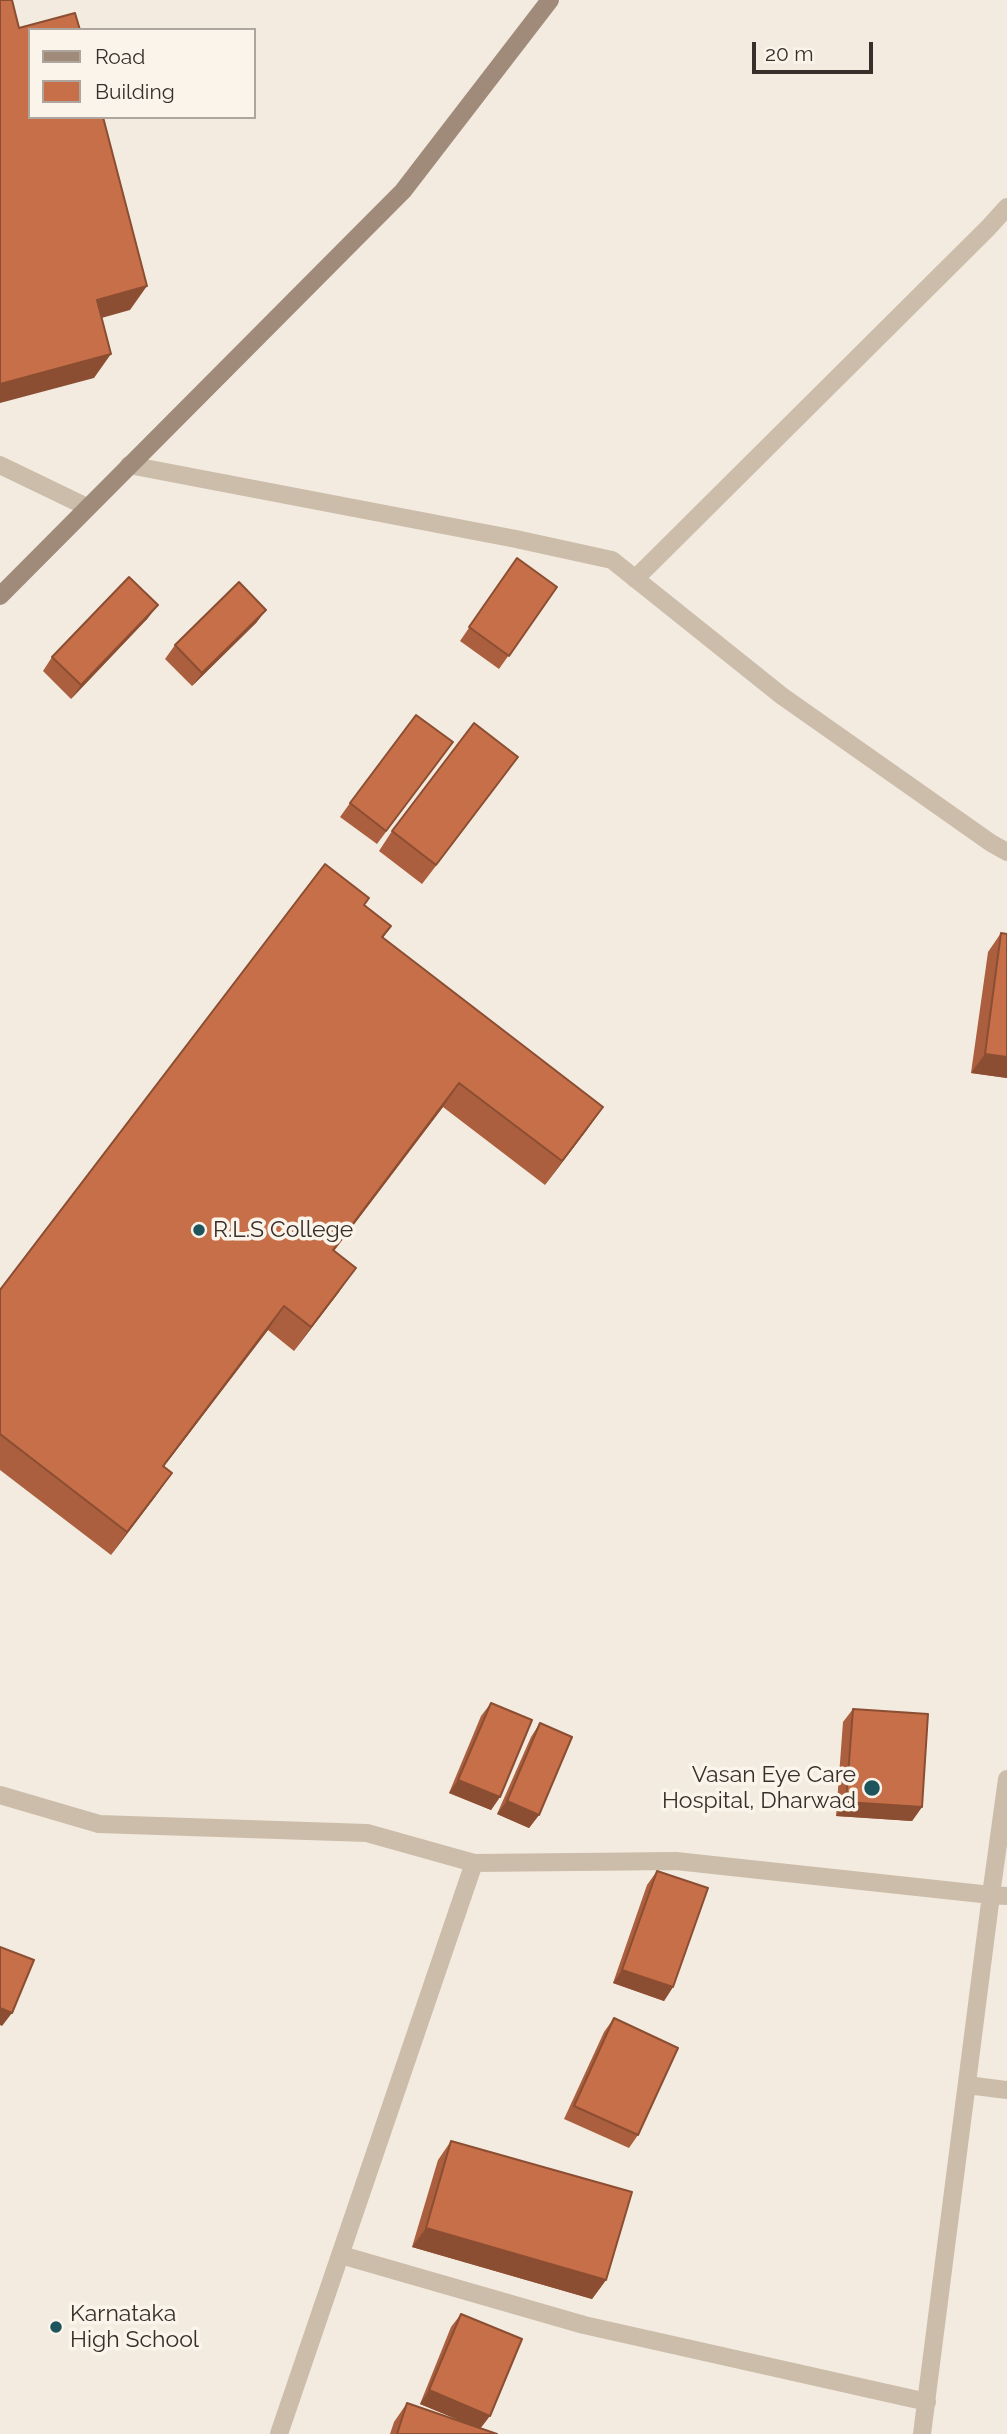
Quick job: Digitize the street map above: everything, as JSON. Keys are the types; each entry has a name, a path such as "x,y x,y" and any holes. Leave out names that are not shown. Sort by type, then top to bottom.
{"main road":[{"path":"0,596 403,191 550,0"}],"street":[{"path":"635,579 989,228 1007,207"},
{"path":"0,465 87,507"},
{"path":"129,465 612,560 782,696 990,843 1007,852"},
{"path":"922,2434 967,2085 999,1896 1007,1779"},
{"path":"0,1795 99,1824 367,1833 474,1863 676,1861 999,1896"},
{"path":"279,2434 474,1863"},
{"path":"967,2085 1007,2090"},
{"path":"341,2255 584,2325 927,2402"}],"building":[{"path":"0,0 12,0 19,28 75,13 79,28 28,28 28,119 104,119 147,286 97,300 111,354 0,384"},
{"path":"517,558 557,587 509,656 469,627"},
{"path":"129,577 158,605 81,685 52,657"},
{"path":"239,582 266,610 202,673 175,645"},
{"path":"416,715 453,742 386,831 350,803"},
{"path":"474,723 518,757 436,865 392,831"},
{"name":"R.L.S College","path":"325,864 369,898 364,905 391,926 382,937 603,1107 562,1161 459,1083 333,1250 356,1268 311,1327 284,1306 163,1466 172,1473 127,1532 0,1434 0,1290"},
{"path":"1001,933 1007,934 1007,1057 985,1054"},
{"path":"491,1703 532,1720 500,1797 458,1780"},
{"path":"853,1709 928,1714 922,1807 846,1802"},
{"path":"540,1723 572,1737 539,1815 507,1801"},
{"path":"657,1871 708,1888 673,1987 622,1970"},
{"path":"0,1947 34,1960 12,2013 0,2008"},
{"path":"614,2018 678,2048 638,2135 574,2106"},
{"path":"451,2141 632,2192 606,2280 426,2228"},
{"path":"461,2314 522,2339 490,2416 429,2390"},
{"path":"407,2403 497,2434 397,2434"}],"place":[{"name":"R.L.S College","path":"199,1230"},
{"name":"Vasan Eye Care Hospital, Dharwad","path":"872,1788"},
{"name":"Karnataka High School","path":"56,2327"}]}
